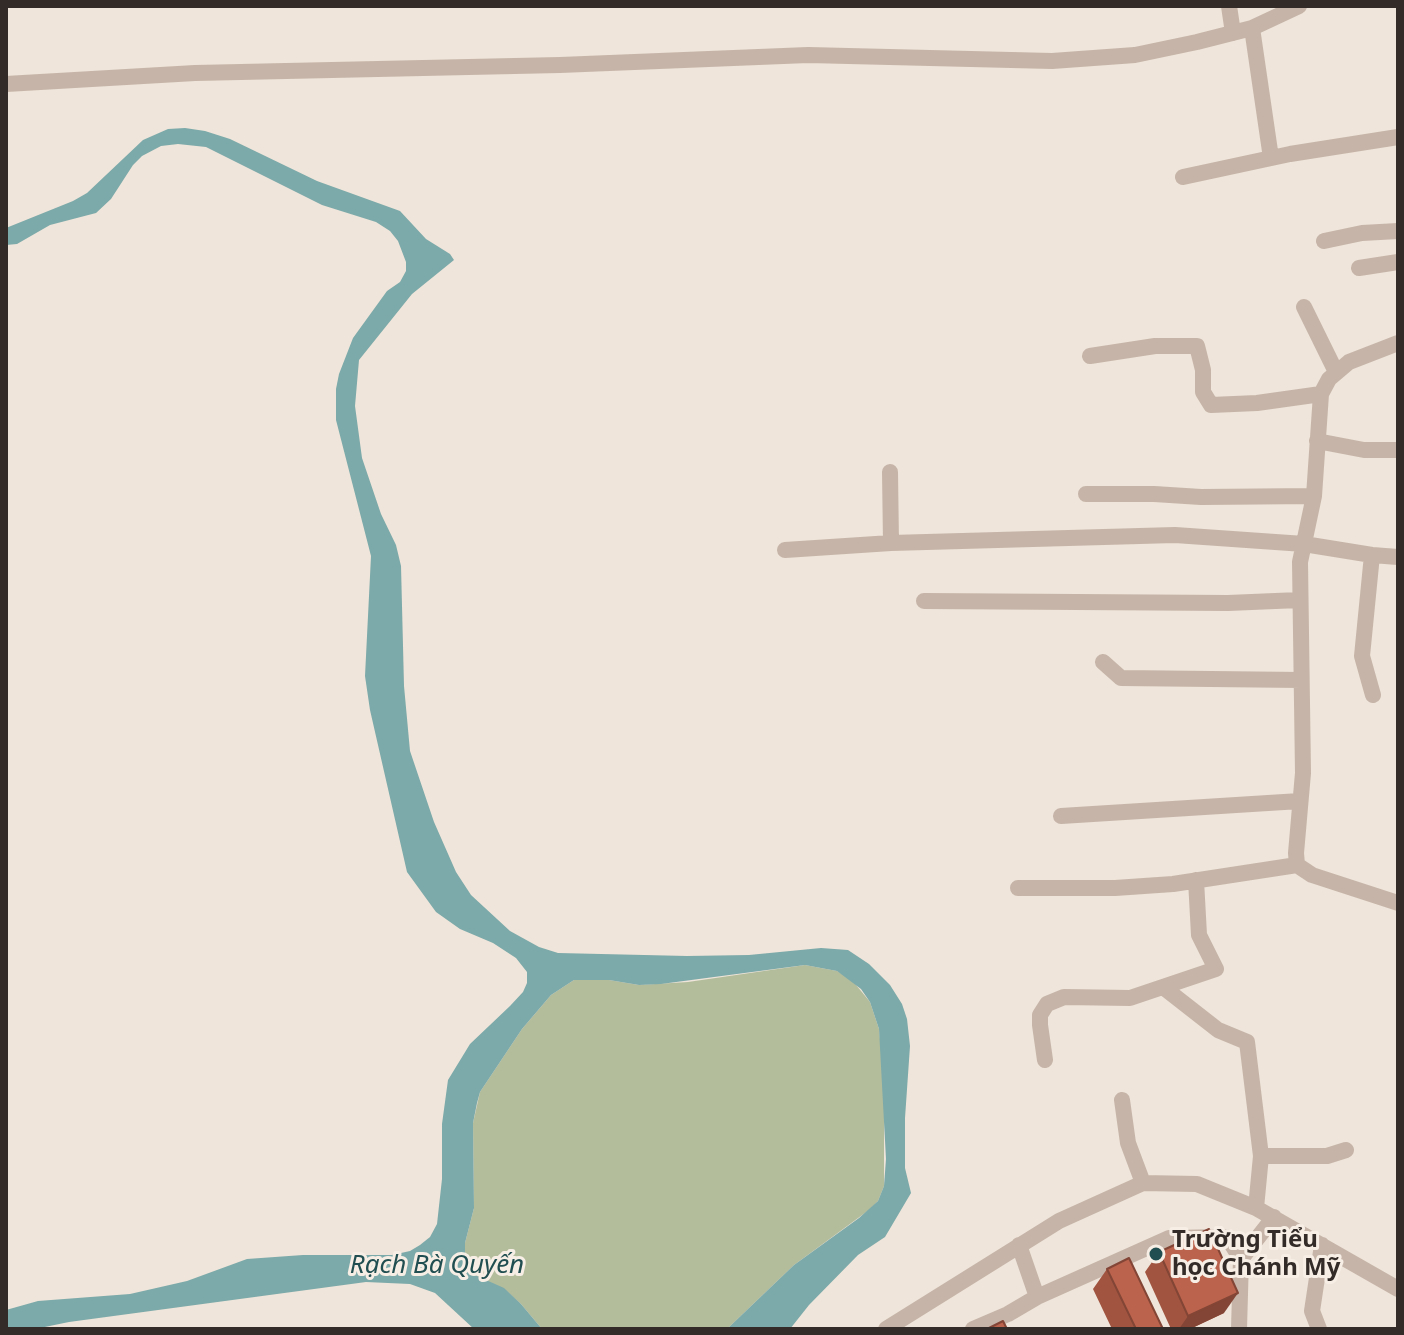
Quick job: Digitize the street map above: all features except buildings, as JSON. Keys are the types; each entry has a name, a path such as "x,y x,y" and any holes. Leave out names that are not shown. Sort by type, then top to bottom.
{"street":[{"path":"1229,6 1233,33"},
{"path":"6,84 195,73 560,65 808,55 1052,61 1135,55 1252,28 1299,6"},
{"path":"1252,28 1271,158"},
{"path":"1183,177 1271,158 1398,137"},
{"path":"1324,241 1362,233 1398,231"},
{"path":"1359,268 1398,262"},
{"path":"1304,307 1336,372"},
{"path":"1297,865 1303,773 1300,562 1314,496 1321,394 1336,372 1349,362 1398,343"},
{"path":"1090,356 1155,346 1197,346 1203,370 1203,392 1211,405 1257,403 1321,394"},
{"path":"1317,441 1364,450 1398,450"},
{"path":"890,472 891,543"},
{"path":"1086,494 1314,496"},
{"path":"785,550 987,538 1175,535 1304,544 1398,557"},
{"path":"1372,555 1362,656 1373,695"},
{"path":"924,601 1228,603 1299,600"},
{"path":"1103,662 1121,678 1301,680"},
{"path":"1061,816 1300,801"},
{"path":"1018,888 1115,888 1297,865 1326,880 1398,903"},
{"path":"1045,1060 1040,1015 1047,1004 1064,997 1130,998 1216,969 1199,935 1196,880"},
{"path":"1163,987 1218,1030 1247,1042 1261,1156 1256,1208"},
{"path":"1122,1100 1128,1143 1143,1183"},
{"path":"1261,1156 1327,1156 1346,1150"},
{"path":"886,1329 1059,1221 1143,1183 1197,1184 1256,1208 1398,1289"},
{"path":"1241,1259 1274,1217"},
{"path":"973,1329 1037,1297 1116,1270 1169,1238 1193,1236 1227,1237 1241,1259 1239,1329"},
{"path":"1019,1245 1037,1297"},
{"path":"1319,1329 1312,1311 1322,1245"}],"green space":[{"path":"805,965 837,971 852,980 870,1002 879,1029 884,1081 884,1186 878,1201 869,1210 794,1265 727,1329 542,1329 504,1289 469,1269 465,1264 465,1243 474,1208 473,1123 480,1092 522,1029 551,995 574,980 609,980 639,985 688,982"}],"water":[{"name":"Rạch Bà Quyến","path":"185,128 230,139 317,181 400,211 426,239 454,260 412,294 359,360 355,406 362,458 381,514 396,545 401,566 404,686 410,751 434,822 456,872 471,895 510,931 539,947 558,953 687,956 749,955 821,948 848,950 869,964 890,985 902,1004 910,1046 905,1168 911,1193 885,1237 858,1255 790,1329 727,1329 794,1265 878,1201 884,1186 886,1159 879,1029 870,1002 861,989 837,971 805,965 661,984 574,980 551,995 522,1029 480,1092 477,1103 473,1123 474,1208 465,1243 465,1263 475,1275 504,1288 542,1329 474,1329 435,1293 410,1284 366,1282 35,1329 6,1329 6,1310 38,1301 130,1294 187,1281 247,1259 303,1255 392,1255 420,1245 430,1237 437,1224 442,1179 442,1124 448,1080 470,1044 510,1006 527,983 527,972 516,958 493,943 460,929 436,912 407,872 370,710 365,676 371,556 336,420 336,389 353,338 387,291 400,282 406,271 398,241 376,222 322,205 206,147 178,144 161,146 142,156 111,199 96,213 50,225 17,244 6,245 6,228 87,193 143,140 168,129"}],"place":[{"name":"Trường Tiểu học Chánh Mỹ","path":"1156,1254"}]}
